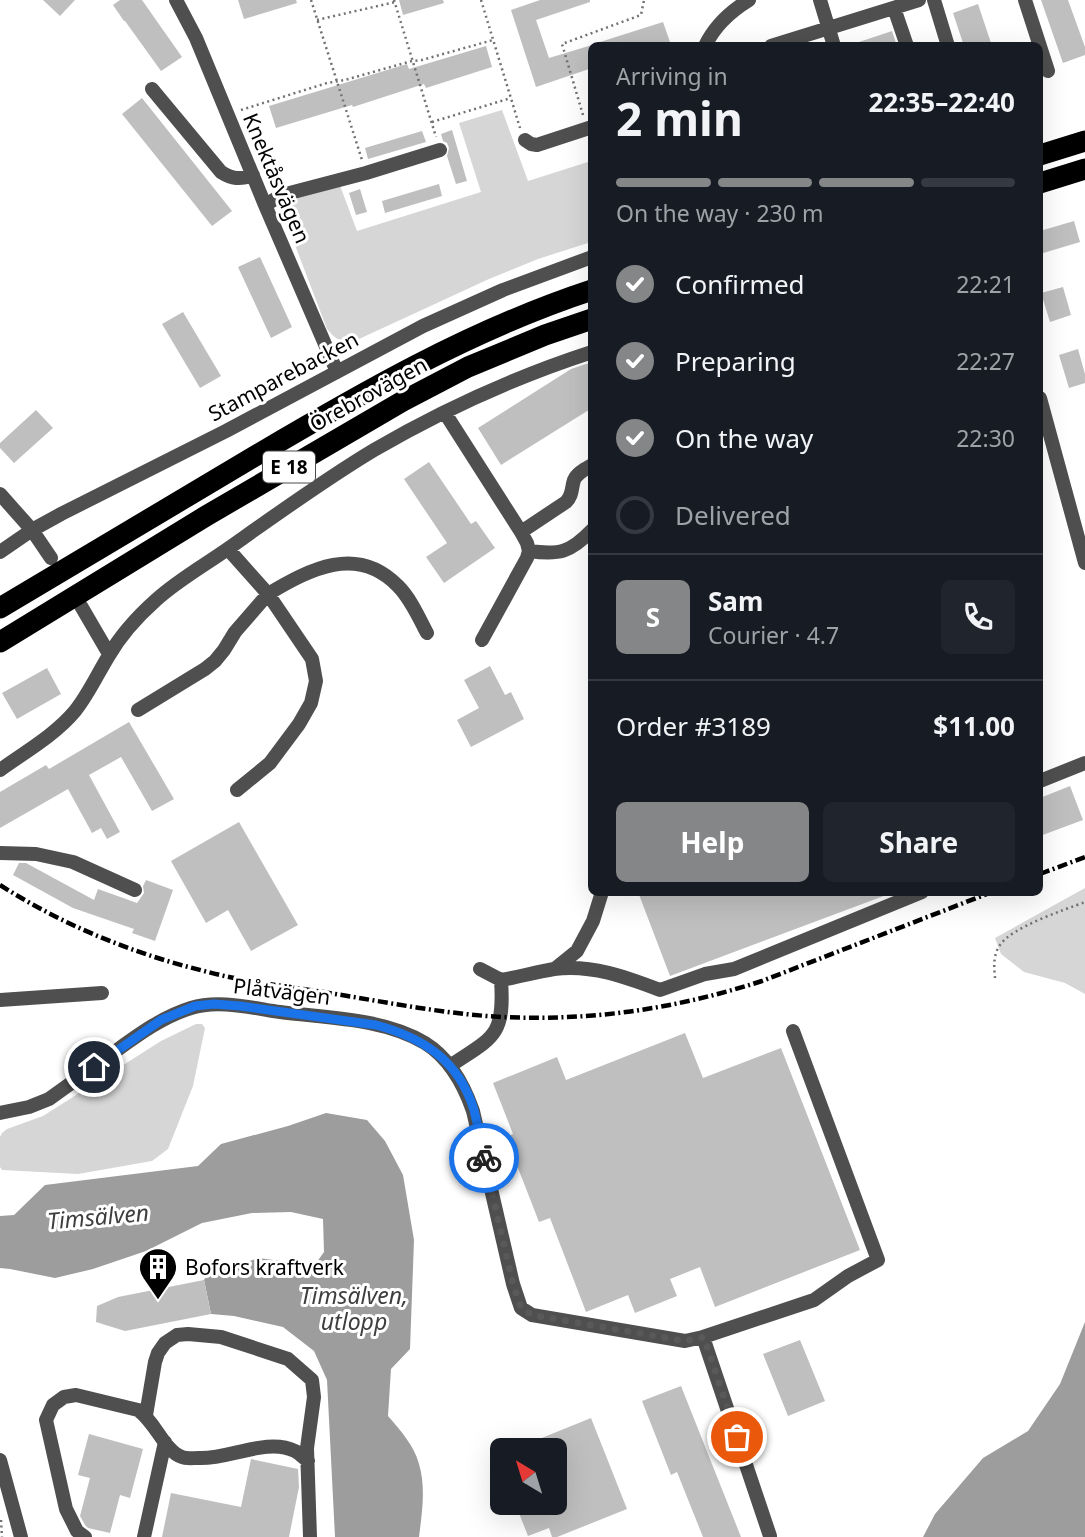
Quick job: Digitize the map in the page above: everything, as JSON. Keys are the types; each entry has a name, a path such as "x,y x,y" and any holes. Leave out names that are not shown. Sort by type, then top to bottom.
{"highway":[{"path":"1043,154 1085,141"},
{"path":"1043,182 1085,169"},
{"name":"Örebrovägen","path":"0,608 379,384 471,337 588,291"},
{"name":"Örebrovägen","path":"0,642 206,516 403,401 468,368 545,335 588,320"}],"street":[{"name":"Knektåsvägen","path":"176,0 196,38 337,372"},
{"path":"707,42 711,32 749,0"},
{"path":"820,0 833,42"},
{"path":"781,42 919,0"},
{"path":"934,0 946,42"},
{"path":"1024,0 1038,42"},
{"path":"894,8 906,42"},
{"path":"1043,56 1048,71"},
{"path":"152,89 221,172 231,178 253,175"},
{"path":"525,140 537,145 588,128"},
{"path":"265,205 282,195 440,150"},
{"name":"Stamparebacken","path":"0,552 32,530 423,326 503,290 588,258"},
{"path":"0,770 32,748 75,711 110,654 135,621 180,581 276,514 376,450 445,413 511,383 588,354"},
{"path":"1043,409 1085,564"},
{"path":"445,413 521,532 529,551 523,567 482,640"},
{"path":"521,532 566,502 571,497 576,477 588,468"},
{"path":"0,494 32,530 51,558"},
{"path":"529,551 551,554 578,545 588,534"},
{"path":"228,548 268,594 312,659 316,681 311,704 299,724 270,763 237,790"},
{"path":"138,710 215,661 235,632 268,594 314,570 339,563 363,565 381,573 399,587 427,633"},
{"path":"81,606 110,654"},
{"path":"1043,779 1085,763"},
{"path":"0,853 36,854 73,862 135,890"},
{"path":"556,968 578,951 602,896"},
{"path":"480,969 501,981 556,968 587,969 622,975 660,990 705,974 734,969 912,896"},
{"path":"450,1066 495,1033 503,1004 501,981"},
{"path":"0,1000 102,993"},
{"name":"Plåtvägen","path":"0,1113 29,1107 48,1099 161,1020 195,1006 214,1004 376,1025 394,1030 426,1044 450,1066 462,1084 474,1111 513,1284 521,1308 532,1315 685,1341 704,1337"},
{"path":"770,1536 704,1337 814,1300 848,1276 878,1260 793,1031"},
{"path":"146,1415 158,1353 165,1343 177,1335 221,1337 288,1359 312,1380 314,1397 307,1448 310,1537"},
{"path":"85,1537 78,1531 66,1509 46,1420 53,1405 64,1397 76,1395 138,1410 146,1415 169,1448 181,1457 206,1459 261,1447 278,1447 294,1450 308,1461"},
{"path":"144,1537 165,1442"},
{"path":"0,1460 8,1518 21,1537"}],"path":[{"path":"311,0 366,173"},
{"path":"481,0 525,140"},
{"path":"588,125 562,44 641,15 644,0"},
{"path":"317,20 395,1 440,150"},
{"path":"228,114 327,83 493,40"},
{"path":"432,122 511,98"},
{"path":"995,978 993,963 999,946 1011,935 1085,902"}],"shaded area":[{"path":"502,110 528,181 588,162 588,243 489,279 359,339 345,341 334,337 327,329 279,203 339,183 357,231 481,192 459,123"},
{"path":"1085,888 1085,994 1065,983 1024,972 1001,954 995,938"},
{"path":"196,1024 202,1024 205,1028 193,1086 168,1149 152,1161 78,1174 2,1170 0,1137 7,1129 43,1116 161,1041"}],"water":[{"name":"Timsälven, utlopp","path":"326,1113 367,1120 385,1141 403,1175 414,1240 410,1349 391,1369 388,1416 410,1444 419,1464 423,1491 419,1537 335,1537 327,1380 314,1351 283,1327 234,1316 211,1314 204,1280 207,1274 259,1258 314,1266 324,1252 323,1219 291,1212 252,1213 202,1223 146,1251 93,1269 55,1278 0,1268 0,1216 14,1215 45,1185 198,1166 221,1144"},
{"path":"1085,1322 1085,1537 923,1537 935,1514 983,1458 1028,1431 1060,1384"}],"building":[{"path":"43,0 75,0 60,16"},
{"path":"120,0 142,0 182,57 161,71 113,5"},
{"path":"238,0 296,0 297,3 244,19"},
{"path":"399,0 443,0 444,3 403,15"},
{"path":"540,0 590,0 536,20 549,58 588,46 588,69 536,87 511,10"},
{"path":"1041,0 1068,0 1085,47 1085,55 1063,63"},
{"path":"978,4 991,42 963,42 953,13"},
{"path":"663,22 670,42 600,42"},
{"path":"892,31 896,42 859,42"},
{"path":"486,46 492,67 426,88 424,84 276,128 269,106 407,64 409,69"},
{"path":"142,98 232,211 212,226 122,114"},
{"path":"452,130 467,181 456,184 447,156 449,148 441,134"},
{"path":"422,131 426,142 368,159 365,148"},
{"path":"439,184 442,196 385,213 382,201"},
{"path":"360,189 367,212 356,215 349,193"},
{"path":"1074,221 1080,242 1043,253 1043,230"},
{"path":"260,257 292,327 271,338 238,267"},
{"path":"1063,287 1071,315 1050,322 1043,292"},
{"path":"183,312 221,376 200,388 162,324"},
{"path":"1078,349 1085,383 1069,388 1059,355"},
{"path":"588,363 588,411 501,465 478,428 571,369"},
{"path":"36,410 53,428 14,463 0,448 0,443"},
{"path":"429,462 471,524 476,521 495,548 444,583 426,557 447,543 404,479"},
{"path":"490,666 505,695 511,692 524,719 471,747 457,720 479,708 464,680"},
{"path":"47,668 61,694 17,719 2,693"},
{"path":"129,722 174,799 152,811 121,757 89,775 120,832 107,839 101,828 92,833 68,789 0,828 0,792 46,765 49,769"},
{"path":"1070,786 1083,820 1043,835 1043,797"},
{"path":"239,822 298,925 251,951 228,910 206,923 171,861"},
{"path":"19,863 26,863 94,900 98,889 137,903 144,893 146,880 173,890 155,941 132,933 134,929 73,908 13,875"},
{"path":"640,896 884,896 670,976"},
{"path":"685,1033 703,1078 781,1048 860,1250 715,1307 700,1267 670,1279 677,1296 635,1313 628,1295 586,1312 550,1218 539,1222 506,1137 513,1134 493,1083 557,1057 566,1080"},
{"name":"Bofors kraftverk","path":"204,1280 211,1314 125,1331 96,1322 97,1306 118,1297"},
{"path":"800,1340 825,1401 788,1416 763,1354"},
{"path":"681,1386 741,1537 703,1537 677,1472 671,1475 642,1401"},
{"path":"591,1418 627,1509 557,1537 552,1537 549,1528 528,1536 520,1516 567,1516 567,1438 542,1438"},
{"path":"89,1434 143,1449 130,1498 120,1495 110,1533 88,1528 80,1516 90,1478 78,1475"},
{"path":"251,1459 298,1469 299,1487 289,1537 162,1537 171,1493 241,1507"}],"railway":[{"path":"1043,873 1085,857"},
{"path":"0,885 48,913 98,936 150,956 219,975 437,1010 536,1018 634,1011 730,991 982,896"}],"way so far":[{"path":"484,1158 521,1308 532,1315 685,1341 704,1337 737,1437"}],"place":[{"name":"Bofors kraftverk","path":"158,1301"}],"route":[{"path":"94,1067 161,1020 195,1006 240,1006 359,1021 411,1036 426,1044 450,1066 462,1084 474,1111 484,1158"}],"water label":[{"name":"Timsälven","path":"98,1216"}]}
